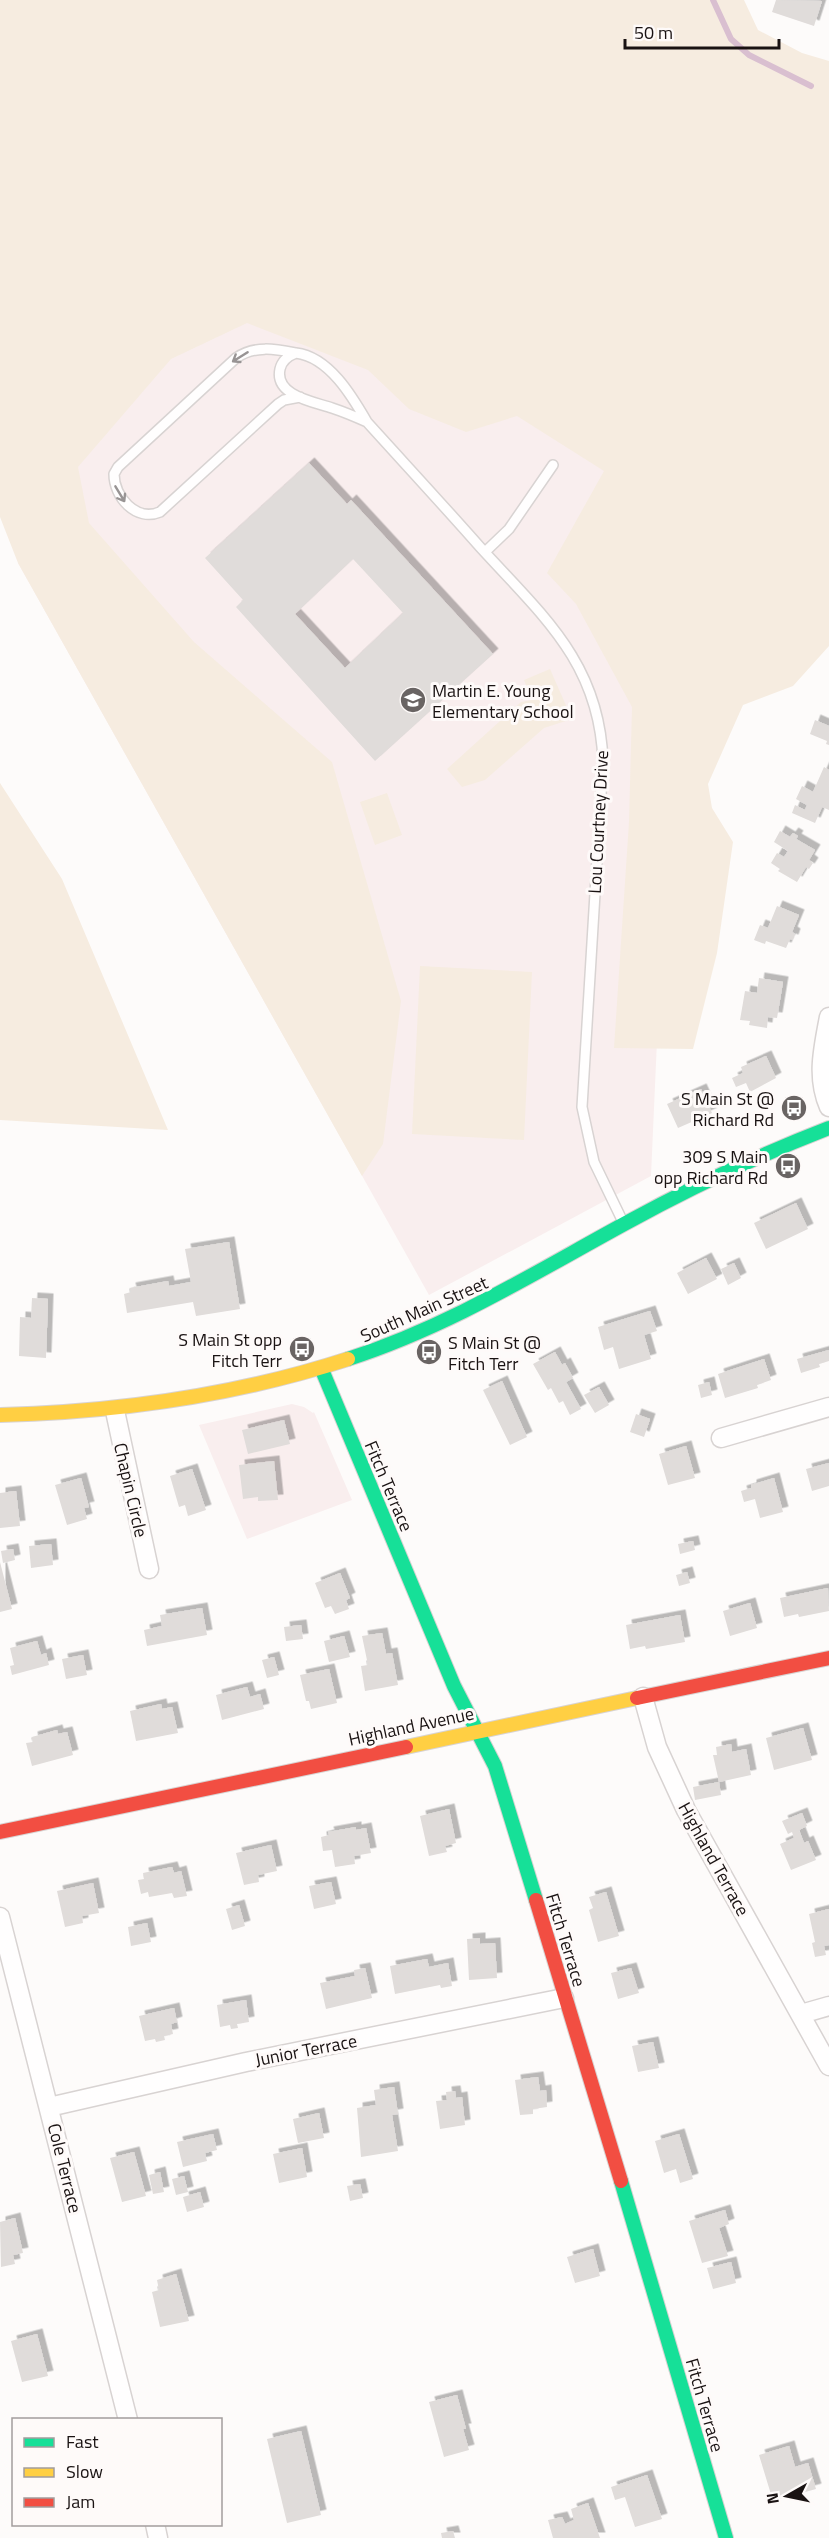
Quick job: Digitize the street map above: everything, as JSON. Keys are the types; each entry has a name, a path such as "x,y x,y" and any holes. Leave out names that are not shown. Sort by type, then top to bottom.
{"street":[{"path":"829,1017 820,1075 829,1107"},
{"name":"South Main Street","path":"0,1415 115,1411 227,1394 322,1370 396,1343 457,1316 509,1290 624,1224 741,1164 829,1128"},
{"name":"Fitch Terrace","path":"322,1370 454,1686 495,1766 726,2538"},
{"path":"721,1438 829,1407"},
{"name":"Chapin Circle","path":"115,1411 149,1569"},
{"name":"Highland Avenue","path":"0,1832 829,1658"},
{"name":"Highland Terrace","path":"643,1698 657,1747 679,1796 829,2066"},
{"name":"Cole Terrace","path":"0,1917 127,2418"},
{"name":"Junior Terrace","path":"49,2108 246,2062 564,1998"},
{"path":"801,2014 829,2006"}],"lane":[{"path":"297,353 261,349 236,358 118,466 114,474 117,490 128,506 139,513 149,515 160,512 278,404 284,400 300,398"},
{"name":"Lou Courtney Drive","path":"368,422 300,398 286,388 280,375 283,362 297,353 308,356 327,369 352,396 368,422 555,628 586,683 600,726 603,743 602,780 582,1107 594,1162 624,1224"},
{"path":"485,552 509,529 552,465"}],"shaded area":[{"path":"0,0 744,0 758,30 802,53 829,61 829,646 793,686 743,705 708,784 712,808 733,842 717,953 693,1049 614,1048 629,822 632,707 576,604 547,573 604,471 517,416 466,432 409,409 368,370 247,323 171,359 78,467 89,523 194,642 332,762 401,1001 383,1144 362,1176 18,563 0,517"},
{"name":"Martin E. Young Elementary School","path":"266,0 829,115 665,860 651,1176 429,1295 18,563"},
{"path":"550,669 572,719 544,728 485,780 462,787 447,769 521,702 532,700 524,680"},
{"path":"0,783 62,879 168,1130 0,1120"},
{"path":"387,793 402,835 375,845 360,802"},
{"path":"420,966 532,972 524,1140 412,1134"},
{"path":"292,1404 314,1412 352,1500 247,1539 199,1425"}],"building":[{"path":"776,0 822,1 814,26 772,12"},
{"path":"309,463 347,504 351,500 493,654 375,761 236,607 243,600 205,558","holes":["353,559 403,613 345,668 295,614"]},
{"path":"815,720 829,726 829,745 826,744 827,741 810,734"},
{"path":"824,767 829,770 829,810 822,807 815,823 792,813 795,805 805,810 807,805 796,799 802,786 813,792"},
{"path":"780,831 790,837 793,833 798,836 796,839 815,850 809,860 813,863 809,869 806,867 797,882 778,871 780,869 771,863 777,853 784,857 788,851 774,842"},
{"path":"777,906 799,915 792,932 795,934 793,940 790,939 786,948 766,941 765,944 754,940 760,925 768,928"},
{"path":"759,978 783,982 777,1018 768,1017 767,1028 749,1025 750,1021 740,1020 745,991 757,993"},
{"path":"766,1056 776,1078 750,1092 746,1083 736,1087 732,1078 743,1073 741,1067"},
{"path":"701,1089 712,1113 678,1128 667,1104"},
{"path":"796,1203 808,1229 766,1249 754,1223"},
{"path":"229,1242 240,1309 196,1316 193,1302 127,1313 124,1294 131,1292 130,1288 168,1281 169,1286 191,1282 185,1249"},
{"path":"706,1258 717,1279 688,1294 677,1273"},
{"path":"734,1263 741,1278 728,1285 721,1269"},
{"path":"32,1298 48,1299 46,1358 19,1356 20,1317 31,1318"},
{"path":"650,1311 657,1331 644,1335 651,1359 619,1369 613,1347 604,1350 598,1327"},
{"path":"829,1350 829,1361 819,1364 820,1367 801,1373 797,1359"},
{"path":"555,1352 562,1365 565,1363 573,1378 566,1382 581,1409 570,1415 563,1401 559,1403 551,1388 548,1390 533,1364"},
{"path":"764,1359 771,1380 757,1385 758,1388 725,1398 718,1374"},
{"path":"502,1381 527,1437 510,1445 483,1390"},
{"path":"709,1382 712,1395 701,1398 698,1385"},
{"path":"599,1387 609,1405 595,1413 584,1395"},
{"path":"636,1414 650,1419 644,1437 630,1432"},
{"path":"284,1420 290,1444 248,1454 242,1430"},
{"path":"686,1446 695,1478 668,1485 659,1454"},
{"path":"274,1461 278,1500 258,1501 258,1497 243,1499 239,1465"},
{"path":"829,1463 829,1486 812,1491 806,1469"},
{"path":"192,1469 206,1510 188,1516 185,1505 179,1507 170,1476"},
{"path":"81,1478 89,1507 84,1508 87,1519 67,1525 55,1485"},
{"path":"774,1478 783,1512 760,1518 755,1499 744,1502 741,1491 751,1488 751,1485"},
{"path":"16,1491 20,1526 0,1528 0,1493"},
{"path":"693,1541 695,1550 680,1554 678,1544"},
{"path":"51,1544 53,1565 31,1568 29,1546"},
{"path":"13,1549 15,1560 3,1563 1,1551"},
{"path":"0,1562 12,1609 0,1612"},
{"path":"687,1572 690,1583 679,1586 676,1575"},
{"path":"340,1573 350,1598 346,1600 349,1609 335,1614 331,1606 325,1608 315,1583"},
{"path":"828,1588 829,1611 799,1617 798,1614 784,1617 780,1598"},
{"path":"750,1603 757,1628 730,1636 723,1611"},
{"path":"202,1608 207,1635 147,1646 144,1630 162,1626 160,1615"},
{"path":"680,1615 685,1642 646,1649 645,1646 630,1649 626,1625"},
{"path":"301,1625 303,1639 286,1641 284,1627"},
{"path":"382,1633 386,1654 392,1653 398,1685 365,1691 361,1666 368,1665 362,1636"},
{"path":"344,1636 350,1657 329,1662 324,1641"},
{"path":"37,1641 41,1655 46,1653 49,1665 12,1675 10,1666 14,1665 10,1648"},
{"path":"83,1655 87,1675 66,1679 62,1659"},
{"path":"274,1657 279,1675 267,1678 262,1660"},
{"path":"329,1669 337,1703 311,1709 309,1701 306,1701 300,1675"},
{"path":"247,1687 250,1697 260,1694 264,1709 222,1720 216,1695"},
{"path":"161,1704 162,1709 172,1707 178,1733 136,1741 130,1711"},
{"path":"803,1728 812,1760 774,1770 766,1738"},
{"path":"57,1730 58,1734 67,1732 73,1755 32,1766 26,1743 33,1742 32,1737"},
{"path":"731,1744 732,1752 746,1749 751,1775 719,1782 713,1755 717,1755 716,1747"},
{"path":"719,1782 721,1795 695,1800 693,1787"},
{"path":"449,1809 456,1843 445,1846 447,1852 429,1856 420,1816"},
{"path":"802,1813 807,1826 799,1830 804,1843 808,1841 816,1860 791,1870 780,1844 794,1838 792,1832 788,1834 782,1821"},
{"path":"356,1827 356,1830 366,1828 371,1853 354,1856 355,1864 335,1867 332,1850 323,1851 321,1837 329,1835 328,1832"},
{"path":"271,1845 277,1871 258,1875 259,1882 244,1885 236,1853"},
{"path":"172,1867 174,1873 181,1871 187,1896 174,1898 172,1893 149,1897 148,1892 141,1894 138,1880 144,1879 143,1873"},
{"path":"331,1882 336,1904 314,1909 309,1886"},
{"path":"93,1883 99,1913 82,1916 83,1923 65,1927 57,1891"},
{"path":"606,1892 619,1936 598,1942 589,1910 593,1908 589,1897"},
{"path":"239,1905 245,1926 232,1930 226,1909"},
{"path":"829,1909 829,1945 824,1946 826,1955 815,1957 812,1943 815,1942 809,1914"},
{"path":"147,1923 151,1942 131,1946 128,1927"},
{"path":"480,1938 480,1944 495,1943 497,1978 469,1980 467,1939"},
{"path":"427,1959 429,1967 448,1963 452,1986 441,1988 440,1985 395,1994 390,1966"},
{"path":"365,1968 372,1998 326,2009 320,1983 355,1976 354,1970"},
{"path":"631,1968 639,1993 618,1999 611,1973"},
{"path":"246,2000 249,2022 237,2024 238,2028 231,2029 230,2025 220,2027 217,2005"},
{"path":"174,2008 177,2022 171,2024 173,2034 164,2036 165,2040 145,2041 139,2016"},
{"path":"653,2042 659,2068 638,2072 632,2046"},
{"path":"538,2077 540,2091 546,2090 547,2107 533,2109 533,2114 520,2115 515,2080"},
{"path":"394,2087 398,2114 392,2115 398,2151 361,2157 357,2108 376,2105 374,2090"},
{"path":"455,2091 456,2098 462,2097 465,2125 440,2129 436,2101 447,2100 446,2092"},
{"path":"319,2113 324,2138 298,2143 293,2119"},
{"path":"213,2134 217,2150 205,2153 207,2161 183,2167 177,2142"},
{"path":"679,2134 693,2179 680,2183 676,2169 664,2173 655,2141"},
{"path":"302,2148 307,2177 279,2183 273,2154"},
{"path":"134,2152 146,2196 122,2202 110,2158"},
{"path":"160,2172 164,2192 153,2194 149,2175"},
{"path":"184,2176 188,2192 176,2195 172,2179"},
{"path":"360,2184 363,2198 350,2201 347,2186"},
{"path":"200,2192 204,2207 187,2212 183,2197"},
{"path":"725,2210 729,2224 719,2228 728,2256 702,2263 689,2221"},
{"path":"15,2218 23,2253 13,2255 15,2264 1,2267 0,2222"},
{"path":"593,2249 600,2276 575,2283 567,2257"},
{"path":"731,2262 736,2283 713,2289 707,2268"},
{"path":"176,2274 189,2321 160,2327 152,2292 159,2290 157,2280"},
{"path":"37,2334 48,2376 22,2382 11,2341"},
{"path":"457,2395 469,2450 444,2457 429,2402"},
{"path":"301,2431 321,2515 287,2523 267,2439"},
{"path":"789,2446 795,2467 808,2463 816,2489 773,2501 759,2455"},
{"path":"647,2475 662,2519 635,2527 625,2497 615,2500 611,2487"},
{"path":"588,2503 600,2538 553,2538 548,2520 562,2517 565,2524 574,2520 571,2509"},
{"path":"453,2531 455,2538 442,2538 441,2533"}],"waterway":[{"path":"713,0 731,39 749,55 811,86"}],"traffic: fast":[{"path":"348,1359 457,1315 676,1197 751,1160 829,1128"},
{"path":"322,1370 454,1686 495,1766 536,1900"},
{"path":"621,2181 726,2538"}],"traffic: slow":[{"path":"0,1415 89,1410 176,1400 262,1383 348,1359"},
{"path":"406,1747 637,1698"}],"traffic: jam":[{"path":"637,1698 829,1658"},
{"path":"0,1832 406,1747"},
{"path":"536,1900 621,2181"}],"place":[{"name":"Martin E. Young Elementary School","path":"413,700"},
{"name":"S Main St @ Richard Rd","path":"794,1108"},
{"name":"309 S Main opp Richard Rd","path":"788,1166"},
{"name":"S Main St opp Fitch Terr","path":"302,1349"},
{"name":"S Main St @ Fitch Terr","path":"429,1352"}]}
